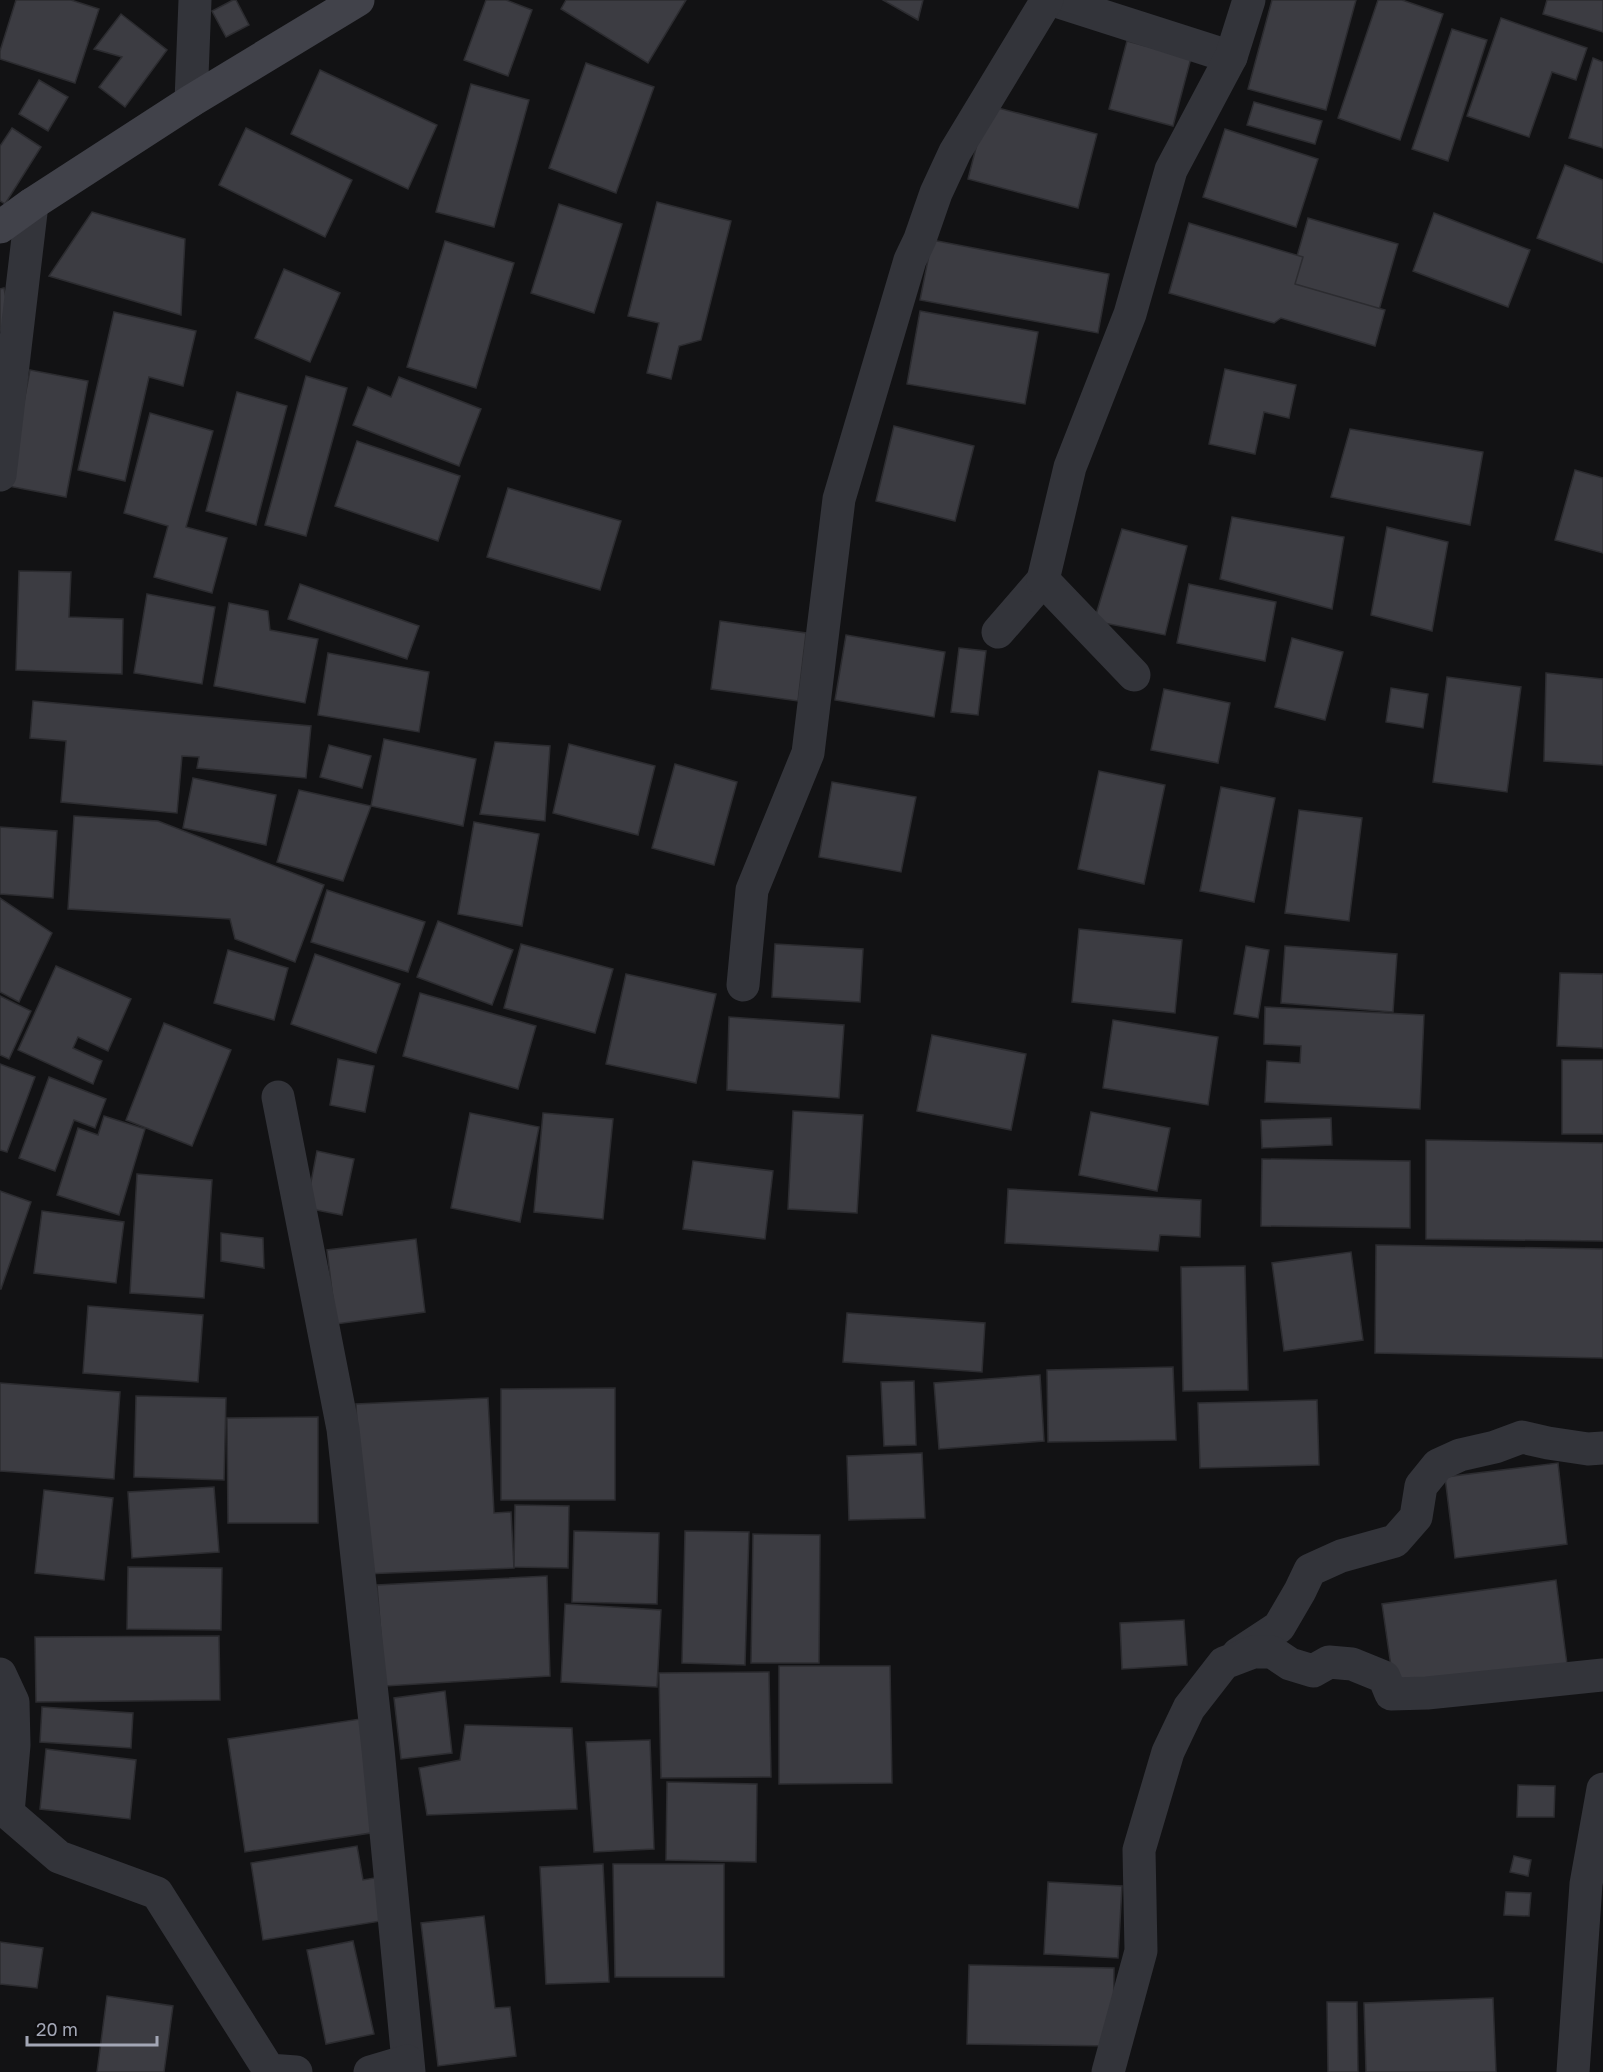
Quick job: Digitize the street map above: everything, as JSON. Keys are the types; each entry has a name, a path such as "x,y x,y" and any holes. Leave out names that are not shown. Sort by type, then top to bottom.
{"street":[{"path":"190,101 195,0"},
{"path":"0,227 190,101 358,0"},
{"path":"742,985 752,890 808,753 839,498 908,268 936,193 955,152 1047,0"},
{"path":"1053,0 1231,57"},
{"path":"998,632 1043,580 1071,467 1130,314 1171,170 1231,57 1249,0"},
{"path":"0,475 32,204"},
{"path":"1043,580 1134,675"},
{"path":"278,1097 343,1429 378,1749 408,2067 370,2072"},
{"path":"1108,2072 1141,1951 1139,1850 1151,1806 1168,1752 1189,1708 1224,1663 1279,1627 1310,1569 1341,1556 1395,1541 1416,1517 1422,1486 1438,1465 1460,1455 1495,1447 1522,1437 1588,1449 1603,1448"},
{"path":"1224,1663 1253,1652 1272,1652 1290,1664 1313,1671 1329,1662 1352,1664 1384,1677 1391,1694 1427,1693 1603,1675"},
{"path":"0,1674 13,1702 14,1745 8,1813 59,1857 157,1893 269,2070 296,2072"},
{"path":"1573,2072 1586,1884 1603,1789"}],"building":[{"path":"16,0 71,0 99,9 75,83 0,59 0,51"},
{"path":"236,0 249,25 226,37 212,11"},
{"path":"486,0 506,0 532,10 508,76 464,60"},
{"path":"566,0 686,0 648,63 561,9"},
{"path":"883,0 923,0 918,20"},
{"path":"1272,0 1356,0 1326,110 1248,89"},
{"path":"1378,0 1402,0 1443,14 1400,140 1338,118"},
{"path":"1547,0 1603,0 1603,32 1543,14"},
{"path":"121,14 167,50 125,107 99,87 122,57 94,49"},
{"path":"1501,18 1587,48 1576,80 1552,72 1529,137 1467,116"},
{"path":"1452,29 1487,40 1448,161 1412,149"},
{"path":"1127,41 1191,58 1173,126 1109,109"},
{"path":"1593,58 1603,62 1603,148 1569,138"},
{"path":"586,63 654,87 616,193 549,168"},
{"path":"320,70 437,125 408,189 291,134"},
{"path":"39,80 68,97 48,131 19,114"},
{"path":"471,84 529,100 494,227 436,212"},
{"path":"1254,102 1322,121 1315,144 1247,125"},
{"path":"987,105 1097,134 1078,208 968,179"},
{"path":"12,128 41,147 5,204 0,201 0,146"},
{"path":"246,128 352,180 325,237 219,185"},
{"path":"1225,129 1318,159 1296,227 1203,197"},
{"path":"1565,165 1603,180 1603,263 1537,238"},
{"path":"657,202 731,221 701,340 679,346 671,379 647,373 659,323 628,316"},
{"path":"559,204 622,224 594,313 531,293"},
{"path":"92,212 185,239 181,315 49,276"},
{"path":"1434,213 1530,250 1508,307 1413,271"},
{"path":"1308,218 1398,244 1379,310 1289,284"},
{"path":"1189,223 1303,257 1295,284 1385,310 1375,346 1281,318 1274,323 1169,293"},
{"path":"932,240 1109,274 1098,333 920,300"},
{"path":"445,241 514,263 476,388 407,367"},
{"path":"284,269 340,293 310,362 255,338"},
{"path":"4,288 12,329 0,331 0,289"},
{"path":"920,311 1038,332 1025,404 907,384"},
{"path":"114,312 196,331 183,386 149,377 125,481 78,470"},
{"path":"1225,369 1296,385 1289,418 1264,412 1255,454 1209,444"},
{"path":"30,370 88,381 66,497 8,486"},
{"path":"306,376 347,388 306,536 265,525"},
{"path":"399,377 481,409 459,466 353,425 368,387 391,397"},
{"path":"237,392 287,406 256,525 206,511"},
{"path":"150,413 213,431 186,527 227,538 212,593 154,577 168,526 124,513"},
{"path":"894,426 974,446 955,521 876,501"},
{"path":"1350,429 1483,452 1470,525 1331,497"},
{"path":"357,441 460,476 438,541 335,506"},
{"path":"1575,470 1603,478 1603,553 1555,540"},
{"path":"508,488 621,521 600,590 487,557"},
{"path":"1232,517 1344,537 1332,609 1220,579"},
{"path":"1387,527 1448,542 1432,631 1371,615"},
{"path":"1122,529 1187,546 1165,635 1094,621"},
{"path":"19,571 71,572 69,617 123,619 122,674 16,670"},
{"path":"300,584 419,626 407,659 288,619"},
{"path":"1189,584 1276,602 1265,661 1177,643"},
{"path":"147,594 215,607 202,684 134,673"},
{"path":"229,603 268,611 270,630 318,639 305,703 214,686"},
{"path":"720,621 806,633 798,701 711,689"},
{"path":"846,635 945,652 934,717 835,700"},
{"path":"1292,638 1343,652 1325,720 1275,707"},
{"path":"959,648 986,651 978,715 951,712"},
{"path":"328,653 429,672 419,732 318,715"},
{"path":"1546,673 1603,679 1603,765 1544,761"},
{"path":"1447,677 1521,687 1507,792 1433,782"},
{"path":"1391,688 1428,694 1423,728 1386,722"},
{"path":"1164,689 1230,703 1218,763 1151,750"},
{"path":"33,701 311,726 306,778 197,768 199,757 182,756 177,813 61,802 66,741 30,738"},
{"path":"384,739 476,759 463,826 371,806"},
{"path":"495,742 550,746 545,821 480,814"},
{"path":"569,744 655,766 638,835 553,813"},
{"path":"329,745 371,756 362,788 320,777"},
{"path":"675,764 737,782 714,865 652,848"},
{"path":"1099,771 1165,785 1144,884 1078,869"},
{"path":"193,778 276,795 266,845 183,828"},
{"path":"832,782 916,797 901,872 819,857"},
{"path":"1221,787 1275,798 1254,902 1200,891"},
{"path":"299,790 371,806 343,881 277,862"},
{"path":"1299,810 1362,818 1349,921 1285,913"},
{"path":"74,816 158,821 324,885 295,962 235,939 230,919 68,909"},
{"path":"474,822 539,834 522,926 458,914"},
{"path":"0,827 57,831 53,898 0,894"},
{"path":"327,890 425,922 408,972 311,942"},
{"path":"0,898 52,933 19,1002 0,992"},
{"path":"438,921 513,950 492,1005 417,977"},
{"path":"1079,929 1182,940 1175,1013 1072,1002"},
{"path":"521,944 613,969 595,1033 504,1008"},
{"path":"775,944 863,949 860,1002 772,997"},
{"path":"1246,946 1269,950 1258,1018 1234,1014"},
{"path":"1285,946 1397,954 1393,1012 1281,1003"},
{"path":"228,950 288,968 274,1020 214,1003"},
{"path":"315,954 400,984 376,1053 291,1024"},
{"path":"56,966 131,999 108,1051 78,1037 73,1048 102,1061 93,1084 18,1050"},
{"path":"1560,973 1603,974 1603,1048 1557,1046"},
{"path":"626,974 716,994 696,1083 606,1064"},
{"path":"420,993 536,1026 518,1089 403,1056"},
{"path":"0,996 31,1011 9,1059 0,1055"},
{"path":"1265,1007 1424,1015 1420,1109 1265,1102 1267,1061 1300,1063 1301,1046 1264,1044"},
{"path":"729,1017 844,1025 839,1098 727,1090"},
{"path":"1113,1020 1218,1037 1208,1105 1103,1088"},
{"path":"164,1023 231,1050 192,1146 126,1120"},
{"path":"932,1035 1026,1054 1011,1130 917,1111"},
{"path":"338,1059 374,1066 365,1112 330,1105"},
{"path":"1562,1060 1603,1060 1603,1134 1562,1134"},
{"path":"0,1064 35,1077 7,1152 0,1150"},
{"path":"49,1077 106,1099 95,1128 74,1120 55,1171 19,1158"},
{"path":"793,1111 863,1115 857,1213 788,1209"},
{"path":"1091,1112 1170,1128 1157,1191 1079,1175"},
{"path":"470,1113 539,1127 520,1222 451,1208"},
{"path":"543,1113 613,1119 603,1219 534,1212"},
{"path":"104,1116 145,1129 119,1215 57,1195 78,1128 98,1135"},
{"path":"1331,1118 1332,1145 1262,1148 1261,1120"},
{"path":"1426,1140 1603,1143 1603,1241 1426,1239"},
{"path":"317,1151 354,1159 342,1215 306,1208"},
{"path":"1262,1159 1410,1161 1410,1228 1261,1226"},
{"path":"693,1161 773,1171 765,1239 683,1229"},
{"path":"137,1174 212,1180 204,1298 130,1293"},
{"path":"1008,1189 1201,1200 1200,1237 1160,1235 1158,1251 1005,1243"},
{"path":"0,1191 31,1202 1,1289 0,1289"},
{"path":"42,1211 124,1222 116,1283 34,1273"},
{"path":"221,1233 263,1238 264,1268 221,1261"},
{"path":"416,1239 425,1312 336,1324 327,1250"},
{"path":"1376,1245 1603,1249 1603,1358 1375,1353"},
{"path":"1351,1252 1363,1340 1284,1351 1272,1263"},
{"path":"1245,1266 1248,1390 1183,1391 1181,1267"},
{"path":"88,1306 203,1315 198,1382 83,1373"},
{"path":"847,1313 985,1323 982,1372 843,1362"},
{"path":"1173,1367 1176,1440 1048,1442 1047,1370"},
{"path":"1040,1375 1044,1441 939,1449 934,1383"},
{"path":"914,1381 916,1445 884,1446 881,1382"},
{"path":"0,1383 120,1392 114,1479 0,1471"},
{"path":"615,1388 615,1500 501,1500 501,1389"},
{"path":"136,1396 226,1398 224,1480 134,1477"},
{"path":"488,1398 494,1513 511,1512 514,1568 364,1574 356,1404"},
{"path":"1317,1400 1319,1465 1200,1468 1198,1403"},
{"path":"318,1417 318,1523 228,1523 227,1418"},
{"path":"922,1453 925,1518 849,1520 847,1456"},
{"path":"1558,1463 1567,1544 1455,1558 1445,1477"},
{"path":"214,1487 219,1552 132,1558 128,1492"},
{"path":"44,1490 113,1498 104,1580 35,1573"},
{"path":"515,1505 569,1506 568,1568 514,1567"},
{"path":"574,1531 659,1533 657,1604 572,1602"},
{"path":"685,1531 749,1532 745,1665 682,1663"},
{"path":"753,1534 820,1535 819,1663 751,1663"},
{"path":"128,1567 222,1568 221,1630 127,1629"},
{"path":"547,1576 550,1676 385,1686 377,1585"},
{"path":"1556,1580 1567,1664 1394,1687 1382,1604"},
{"path":"565,1604 661,1610 657,1687 561,1682"},
{"path":"1184,1620 1187,1665 1122,1669 1120,1623"},
{"path":"219,1636 220,1700 36,1702 35,1637"},
{"path":"779,1666 890,1666 892,1783 779,1784"},
{"path":"769,1672 771,1777 661,1778 659,1673"},
{"path":"445,1691 452,1753 401,1759 394,1698"},
{"path":"42,1707 133,1713 131,1748 40,1742"},
{"path":"360,1719 377,1832 245,1852 228,1739"},
{"path":"465,1725 572,1728 577,1809 427,1815 419,1768 460,1760"},
{"path":"650,1740 654,1849 594,1852 586,1742"},
{"path":"46,1749 136,1760 130,1819 40,1809"},
{"path":"667,1782 757,1784 756,1862 666,1860"},
{"path":"1518,1785 1555,1786 1554,1817 1517,1817"},
{"path":"357,1846 363,1880 380,1877 387,1920 263,1940 251,1863"},
{"path":"1514,1856 1531,1860 1528,1876 1510,1872"},
{"path":"603,1864 609,1982 546,1984 540,1867"},
{"path":"613,1864 724,1864 724,1977 615,1977"},
{"path":"1048,1882 1122,1886 1118,1958 1044,1954"},
{"path":"1506,1892 1531,1893 1529,1916 1504,1915"},
{"path":"484,1916 495,2008 510,2007 516,2056 438,2066 421,1923"},
{"path":"353,1941 374,2034 326,2044 307,1950"},
{"path":"0,1942 43,1948 37,1988 0,1984"},
{"path":"969,1965 1114,1968 1113,2046 967,2044"},
{"path":"107,1996 173,2006 164,2072 97,2072"},
{"path":"1493,1998 1496,2072 1366,2072 1364,2003"},
{"path":"1327,2002 1357,2002 1358,2072 1328,2072"}]}
